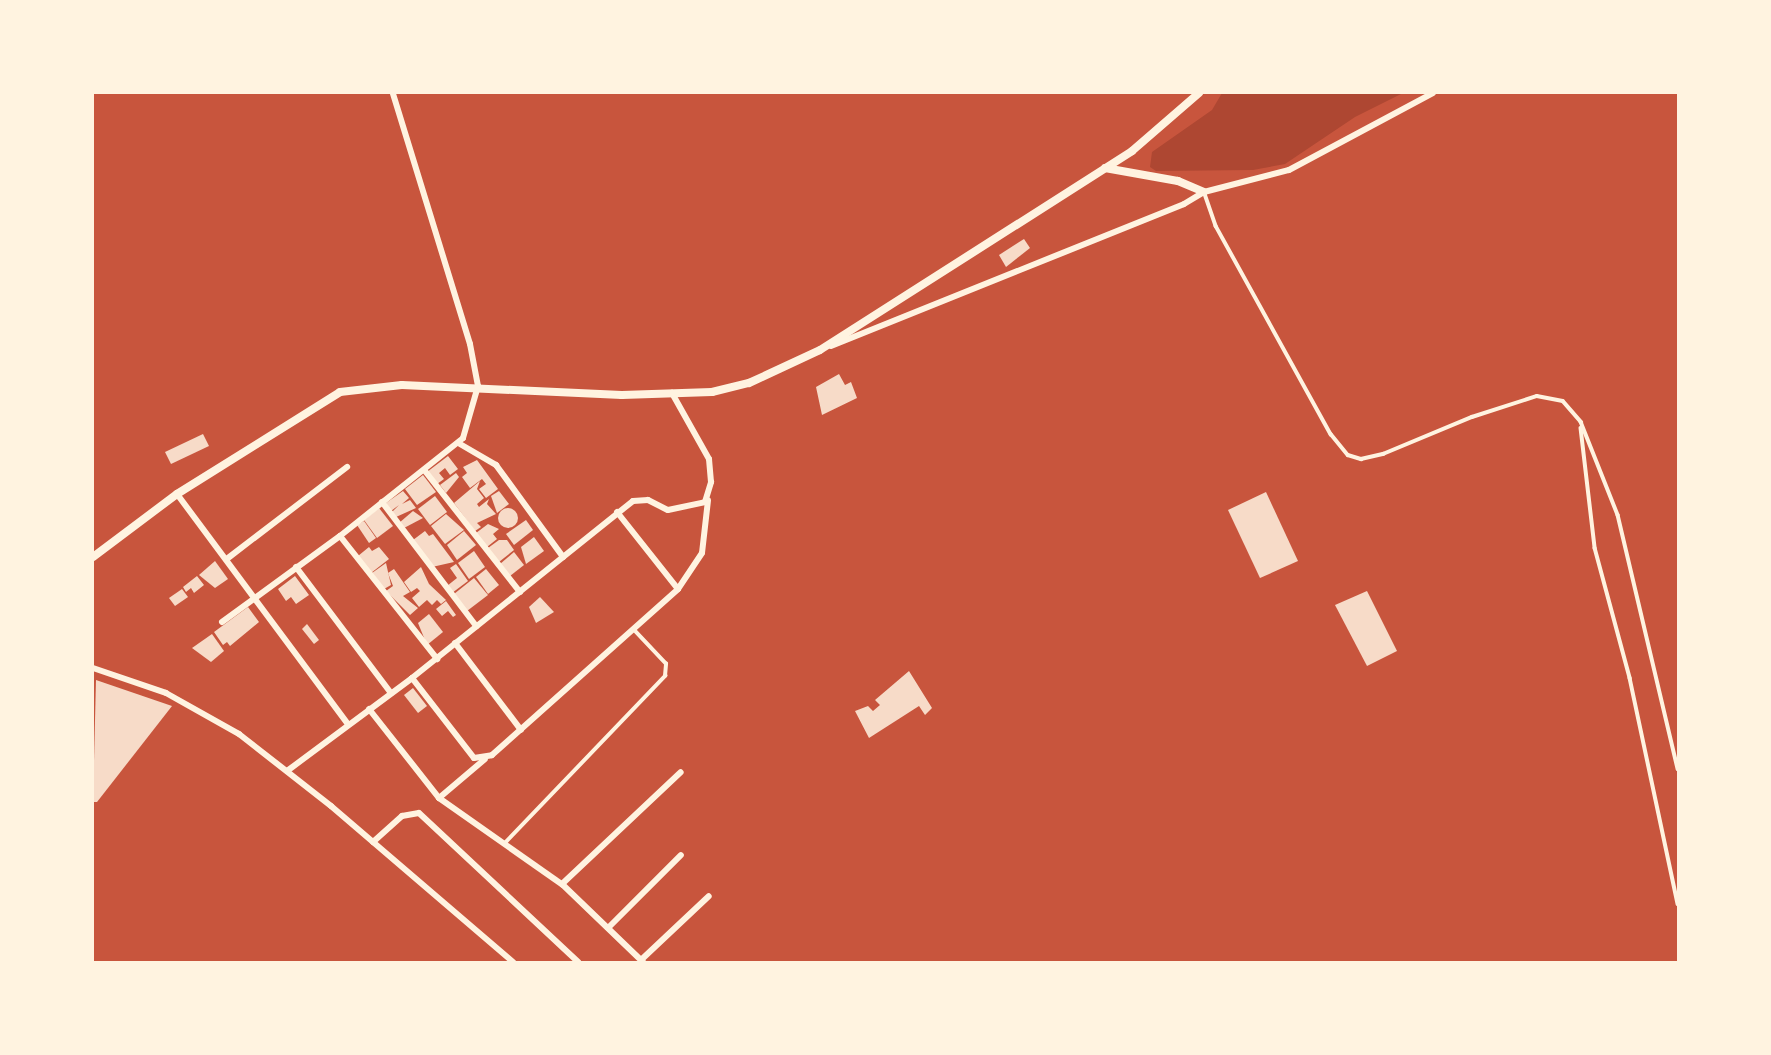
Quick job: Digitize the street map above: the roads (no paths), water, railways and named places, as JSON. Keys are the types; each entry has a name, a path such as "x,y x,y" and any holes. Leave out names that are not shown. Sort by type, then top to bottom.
{"street":[{"path":"222,622 460,444 478,387 470,344 393,93"},
{"path":"820,350 1105,168 1170,122 1199,93"},
{"path":"93,557 177,494 340,393 387,385 672,393 734,388 820,350 1184,204 1204,192 1289,170 1433,93"},
{"path":"1105,168 1178,181 1204,192"},
{"path":"439,798 521,730 678,589 702,553 712,473 704,446 672,393"},
{"path":"460,444 496,466 563,557"},
{"path":"228,558 347,467"},
{"path":"425,471 520,592"},
{"path":"177,494 228,558 254,599 348,724"},
{"path":"287,771 437,659 617,512 641,499 668,510 699,506 709,497"},
{"path":"382,502 476,626"},
{"path":"617,512 678,589"},
{"path":"340,536 437,659"},
{"path":"296,568 391,693"},
{"path":"455,643 521,730"},
{"path":"93,668 112,671 194,706 287,771 513,962"},
{"path":"412,678 474,758 485,759"},
{"path":"369,709 439,798 562,884 642,961 709,896"},
{"path":"562,884 681,772"},
{"path":"373,842 402,816 419,813 578,962"},
{"path":"608,928 681,855"}],"lane":[{"path":"1204,192 1216,226 1335,441 1348,455 1360,459 1383,454 1538,396 1563,401 1581,422 1618,515 1678,769"},
{"path":"1581,422 1595,548 1630,678 1678,904"},
{"path":"504,844 665,676 666,664 633,630"}]}
